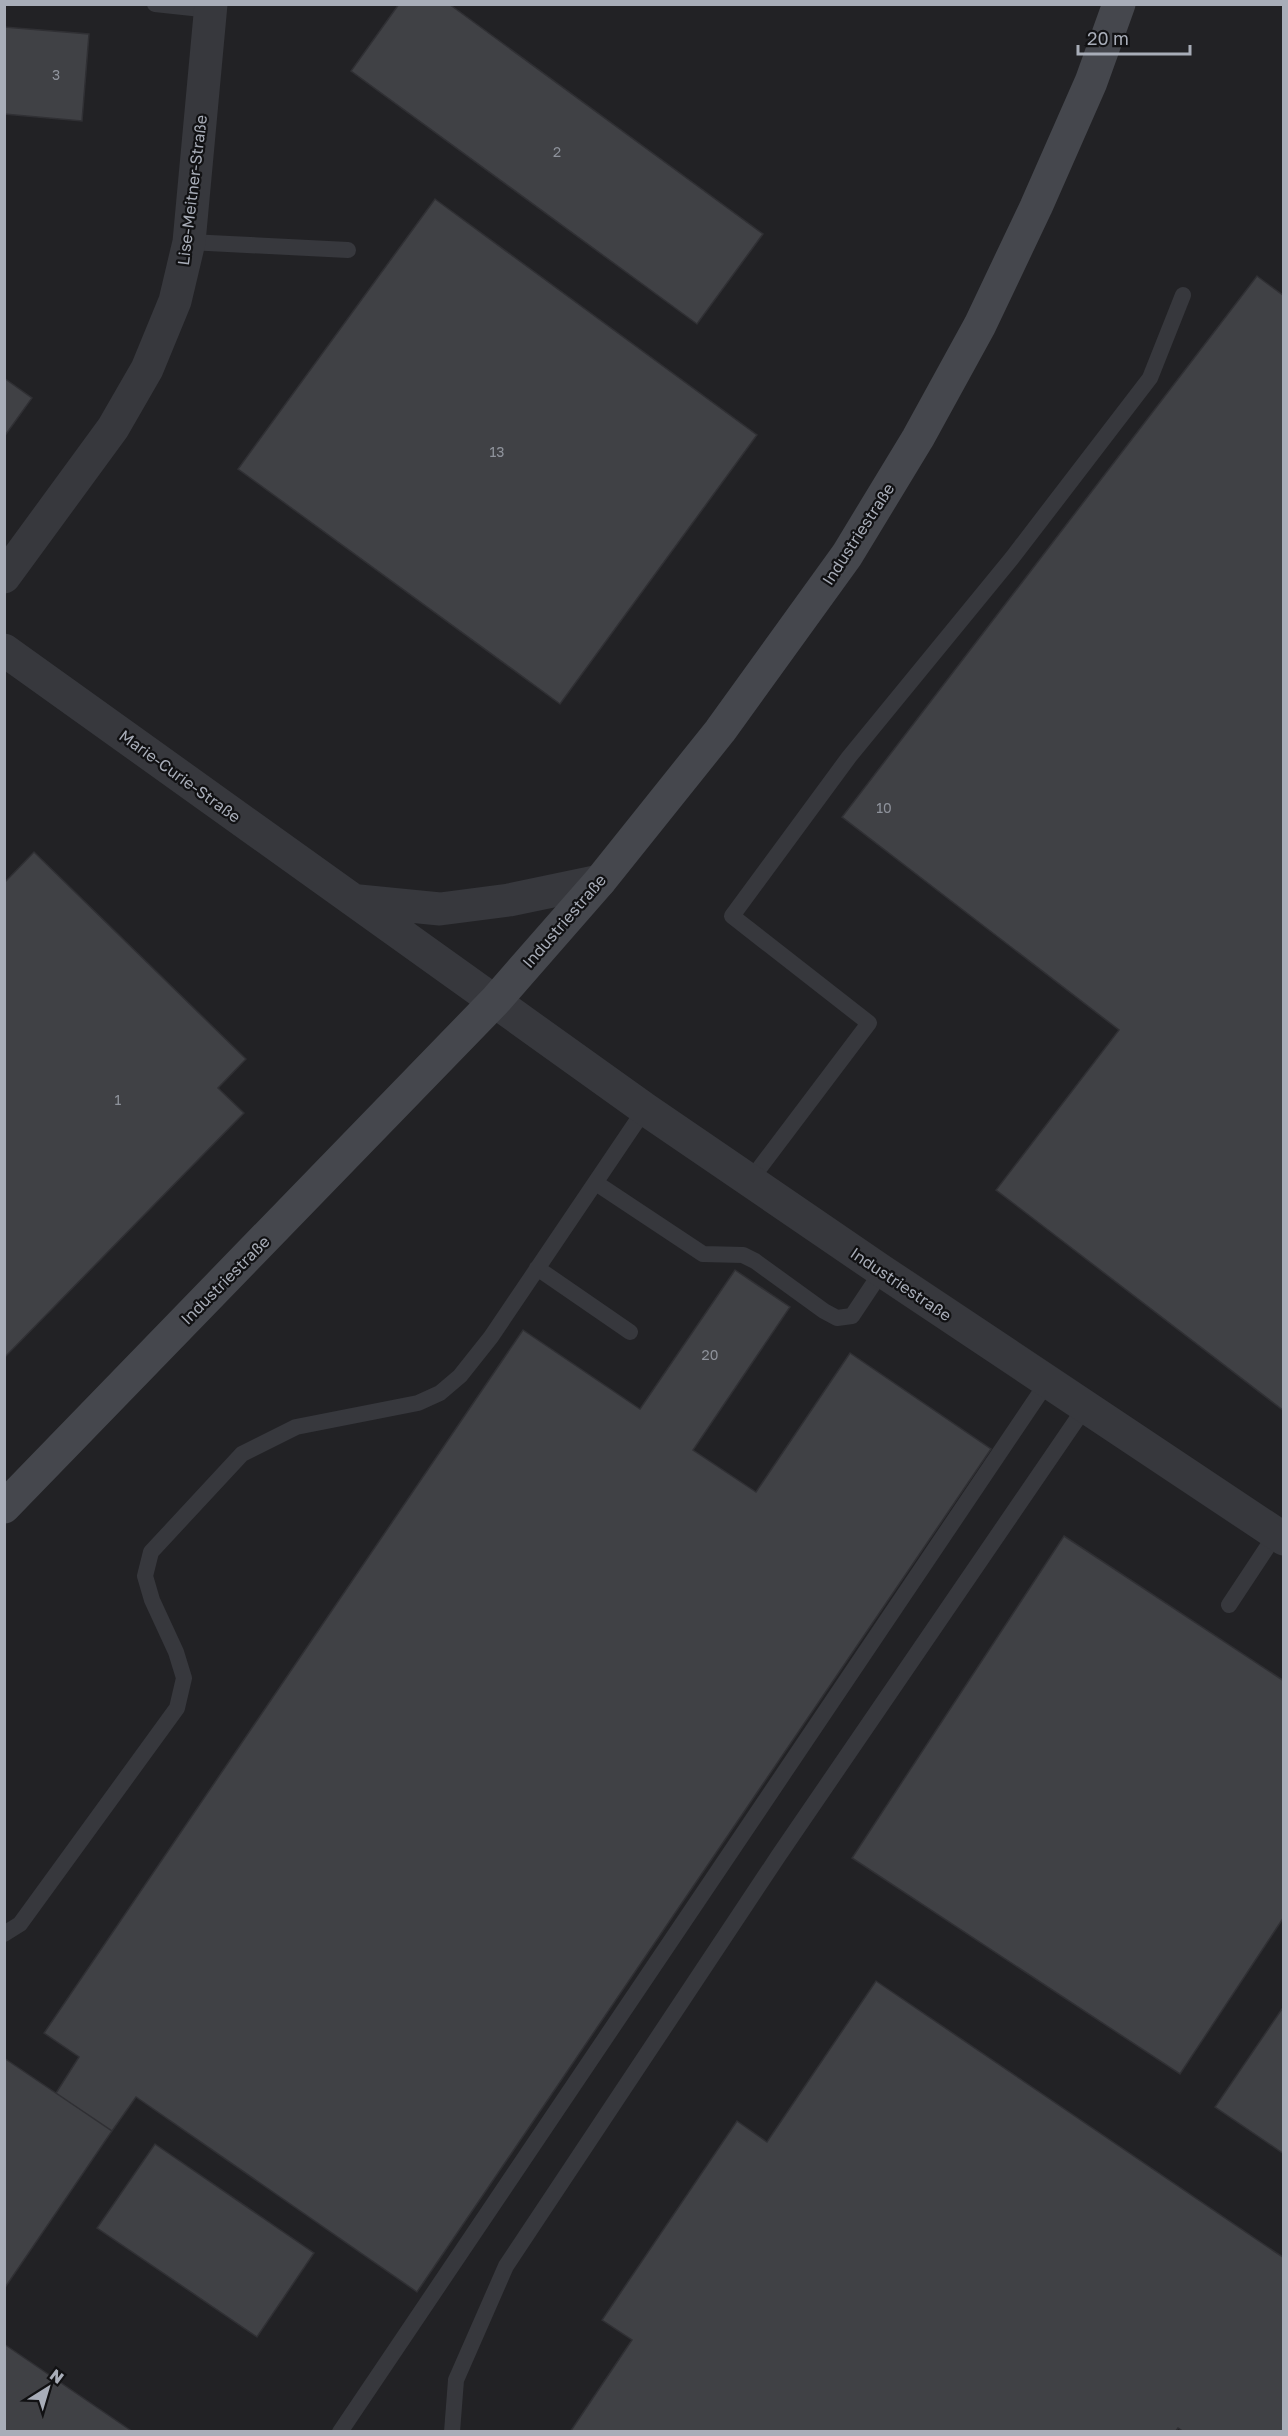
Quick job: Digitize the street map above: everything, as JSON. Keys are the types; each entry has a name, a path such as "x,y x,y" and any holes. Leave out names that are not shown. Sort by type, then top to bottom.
{"street":[{"name":"Industriestraße","path":"4,1507 495,1001 600,881 720,731 847,555 918,438 980,325 1031,217 1091,82 1119,4"},
{"name":"Lise-Meitner-Straße","path":"4,577 113,428 147,369 175,302 189,242 211,7"},
{"name":"Marie-Curie-Straße","path":"4,650 495,1001"},
{"name":"Marie-Curie-Straße","path":"357,901 440,909 509,900 600,881"},
{"name":"Industriestraße","path":"495,1001 749,1182 1280,1536"}],"lane":[{"path":"154,4 211,7"},
{"path":"189,242 348,250"},
{"path":"749,1182 869,1023 732,916 849,757 1012,558 1150,378 1183,295"},
{"path":"4,1934 20,1924 177,1708 184,1678 176,1652 152,1600 145,1576 151,1552 242,1454 296,1427 418,1403 440,1393 460,1376 485,1345 645,1109"},
{"path":"596,1183 703,1254 734,1254 755,1261 837,1318 852,1316 882,1271"},
{"path":"537,1268 630,1332"},
{"path":"340,2432 1048,1381"},
{"path":"452,2432 456,2380 506,2266 779,1855 1086,1407"},
{"path":"1229,1605 1280,1536"}],"shaded area":[{"path":"5,5 1283,5 1283,2431 5,2432"}],"building":[{"path":"399,4 449,4 763,234 697,324 351,71"},
{"path":"4,27 89,34 82,121 4,114"},
{"path":"435,199 757,435 560,704 238,469"},
{"path":"1257,276 1284,296 1284,1411 996,1190 1119,1030 842,817"},
{"path":"4,378 32,398 4,437"},
{"path":"34,852 246,1059 218,1088 244,1113 4,1358 4,879 6,881"},
{"path":"735,1270 790,1307 693,1450 756,1492 850,1353 991,1449 417,2292 136,2097 112,2131 56,2093 79,2057 44,2033 523,1330 640,1409"},
{"path":"1064,1536 1284,1681 1284,1917 1180,2074 852,1858"},
{"path":"876,1981 1284,2258 1284,2432 1184,2432 1178,2428 1175,2432 570,2432 632,2340 602,2320 737,2121 767,2142"},
{"path":"1284,2006 1284,2154 1215,2107"},
{"path":"4,2058 112,2131 4,2289"},
{"path":"155,2144 314,2253 257,2337 97,2228"},
{"path":"4,2344 133,2432 4,2432"}]}
